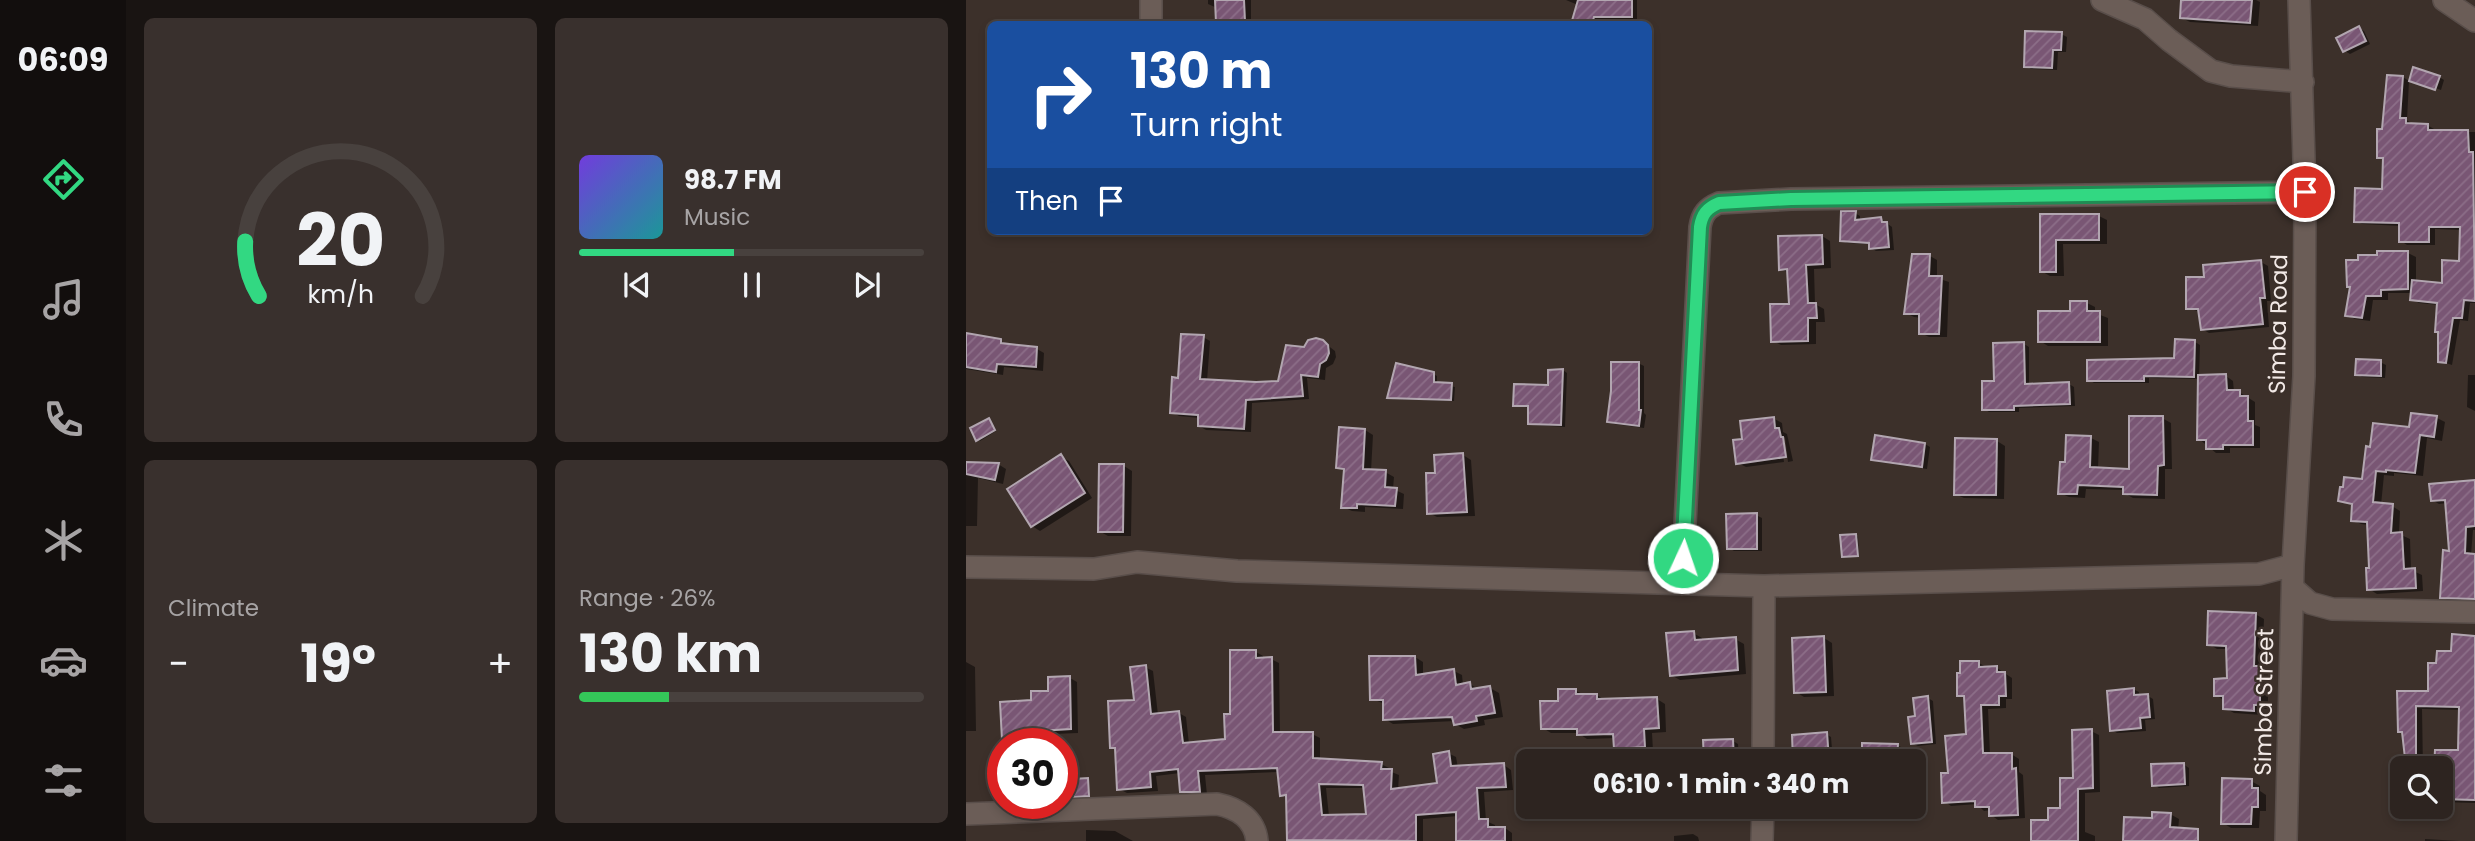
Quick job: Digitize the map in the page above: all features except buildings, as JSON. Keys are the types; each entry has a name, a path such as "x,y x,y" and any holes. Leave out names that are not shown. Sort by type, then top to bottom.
{"street":[{"path":"1151,0 1151,21"},
{"path":"2102,0 2145,19 2211,71 2231,76 2303,82"},
{"name":"Simba Road","path":"2293,565 2304,376 2305,192 2299,0"},
{"path":"2444,0 2475,21"},
{"path":"1682,584 1700,227 1701,219 1711,206 1719,203 1791,199 2305,192"},
{"path":"966,567 1094,569 1137,562 1237,571 1764,586 2259,574 2293,565"},
{"name":"Simba Street","path":"2286,841 2293,565"},
{"path":"1763,749 1764,586"},
{"path":"2293,588 2310,603 2332,609 2475,612"},
{"path":"966,814 1217,804 1230,806 1242,813 1254,832"},
{"path":"1762,841 1763,819"}],"route":[{"path":"1683,558 1700,227 1701,219 1711,206 1719,203 1791,199 2305,192"}]}
